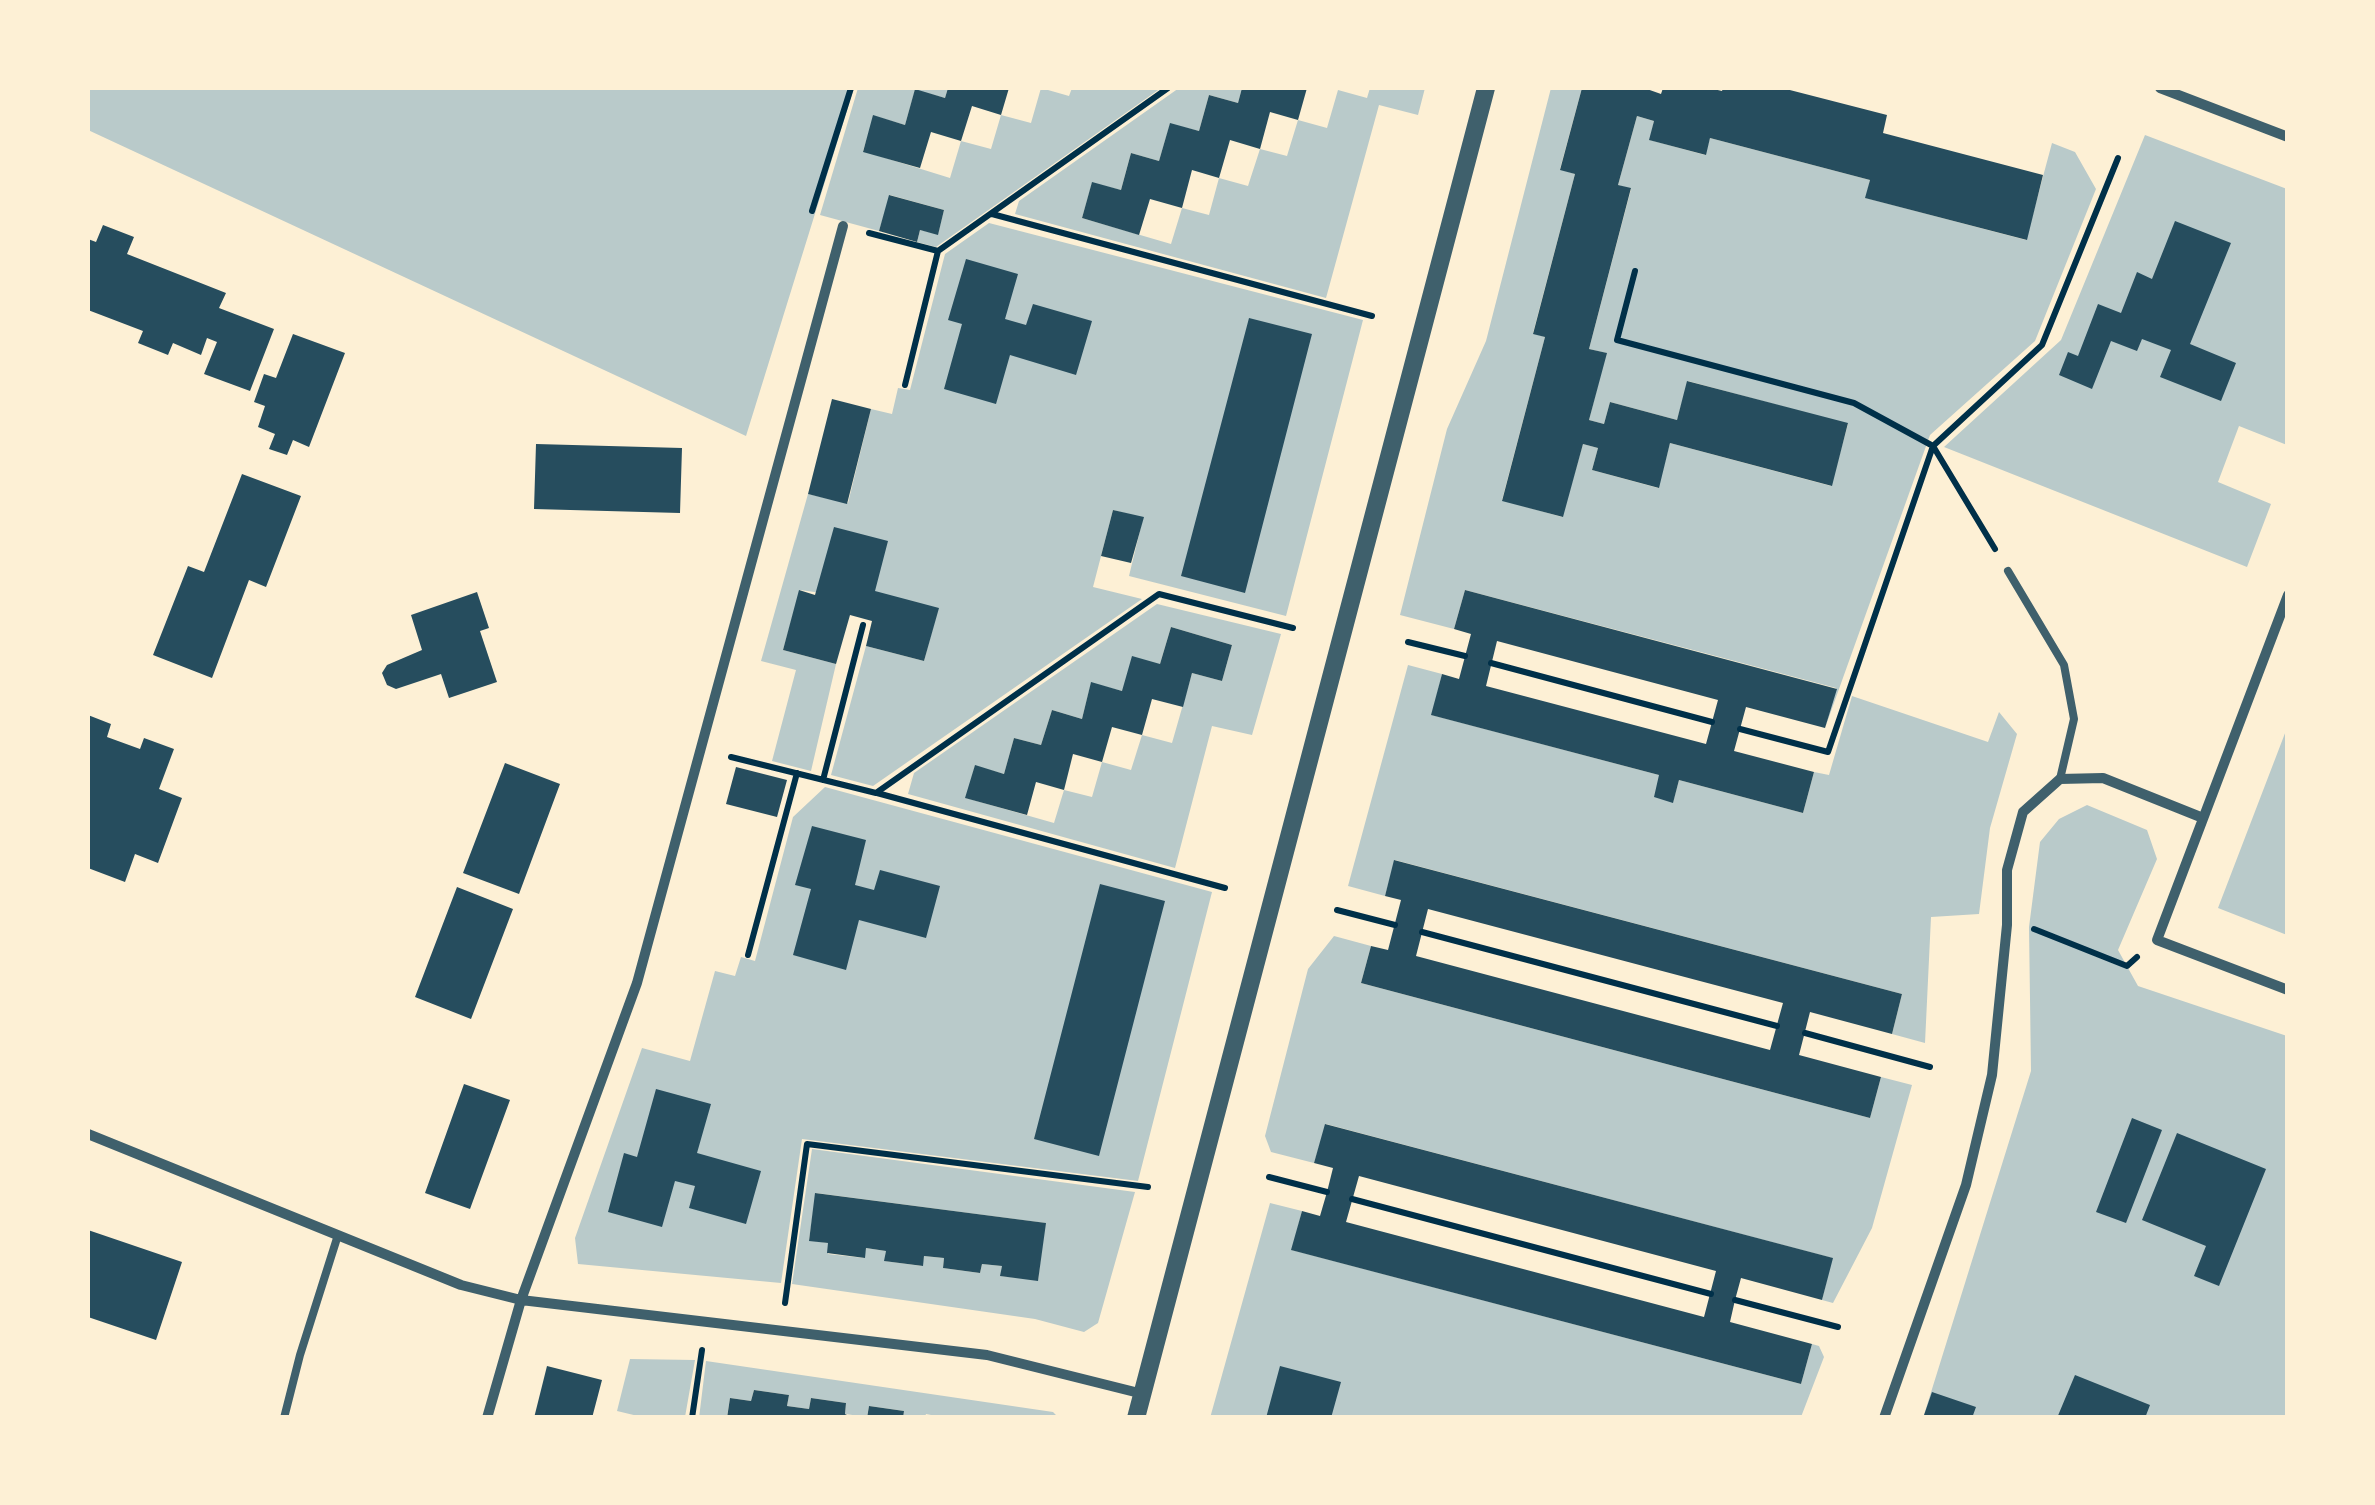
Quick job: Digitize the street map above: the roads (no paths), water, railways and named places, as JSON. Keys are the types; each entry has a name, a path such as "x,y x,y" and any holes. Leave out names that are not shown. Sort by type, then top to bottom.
{"street":[{"path":"1136,1418 1486,88"},
{"path":"2160,88 2288,137"},
{"path":"487,1418 521,1300 636,983 842,226"},
{"path":"2288,594 2157,940 2288,990"},
{"path":"1884,1418 1966,1186 1992,1076 2007,870 2023,812 2060,779 2103,778 2203,818"},
{"path":"88,1134 461,1285 521,1300 987,1355 1143,1394"}],"lane":[{"path":"2008,571 2064,665 2074,720 2060,779"},
{"path":"284,1418 338,1236"}]}
